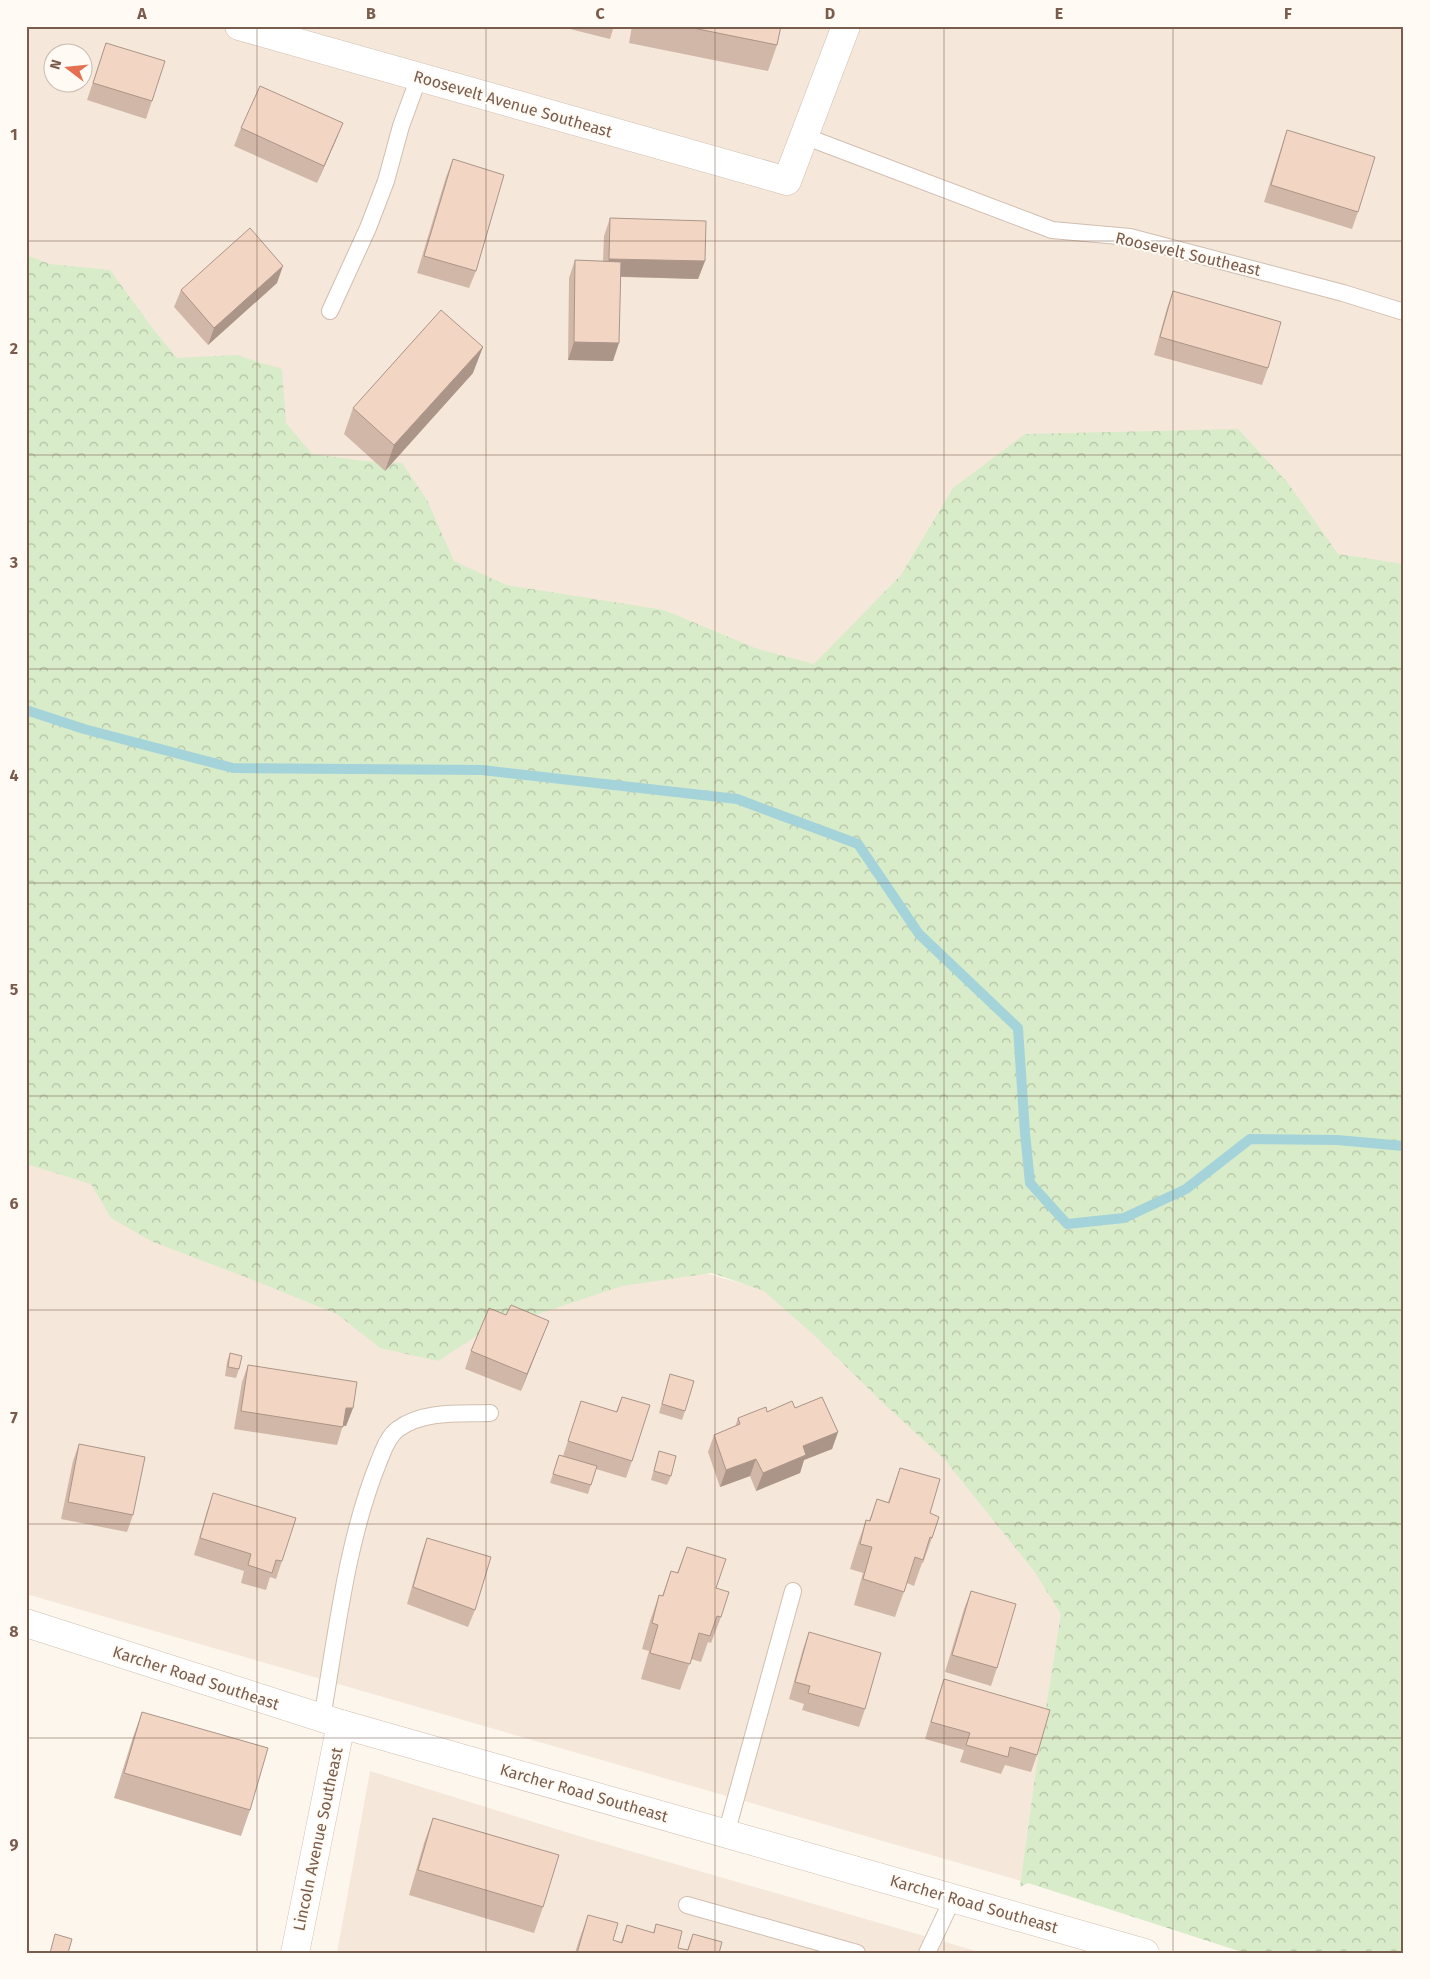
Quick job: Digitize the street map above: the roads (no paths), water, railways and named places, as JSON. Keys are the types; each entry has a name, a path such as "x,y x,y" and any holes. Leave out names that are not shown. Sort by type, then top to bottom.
{"street":[{"name":"Roosevelt Avenue Southeast","path":"239,26 786,181 804,136"},
{"path":"804,136 846,26"},
{"name":"Karcher Road Southeast","path":"26,1623 331,1721 1138,1952"},
{"name":"Lincoln Avenue Southeast","path":"294,1953 331,1721"}],"lane":[{"path":"330,310 374,213 386,181 401,126 419,77"},
{"name":"Roosevelt Southeast","path":"804,136 1052,230 1130,237 1343,293 1404,312"},
{"path":"331,1721 351,1552 361,1510 386,1445 396,1429 415,1419 439,1415 490,1413"},
{"path":"726,1834 792,1591"},
{"path":"927,1953 953,1898"},
{"path":"686,1905 857,1953"}],"waterway":[{"path":"26,710 84,729 233,768 482,770 737,799 858,844 919,934 1018,1028 1030,1183 1067,1224 1124,1218 1186,1189 1250,1139 1337,1140 1404,1146"}]}
